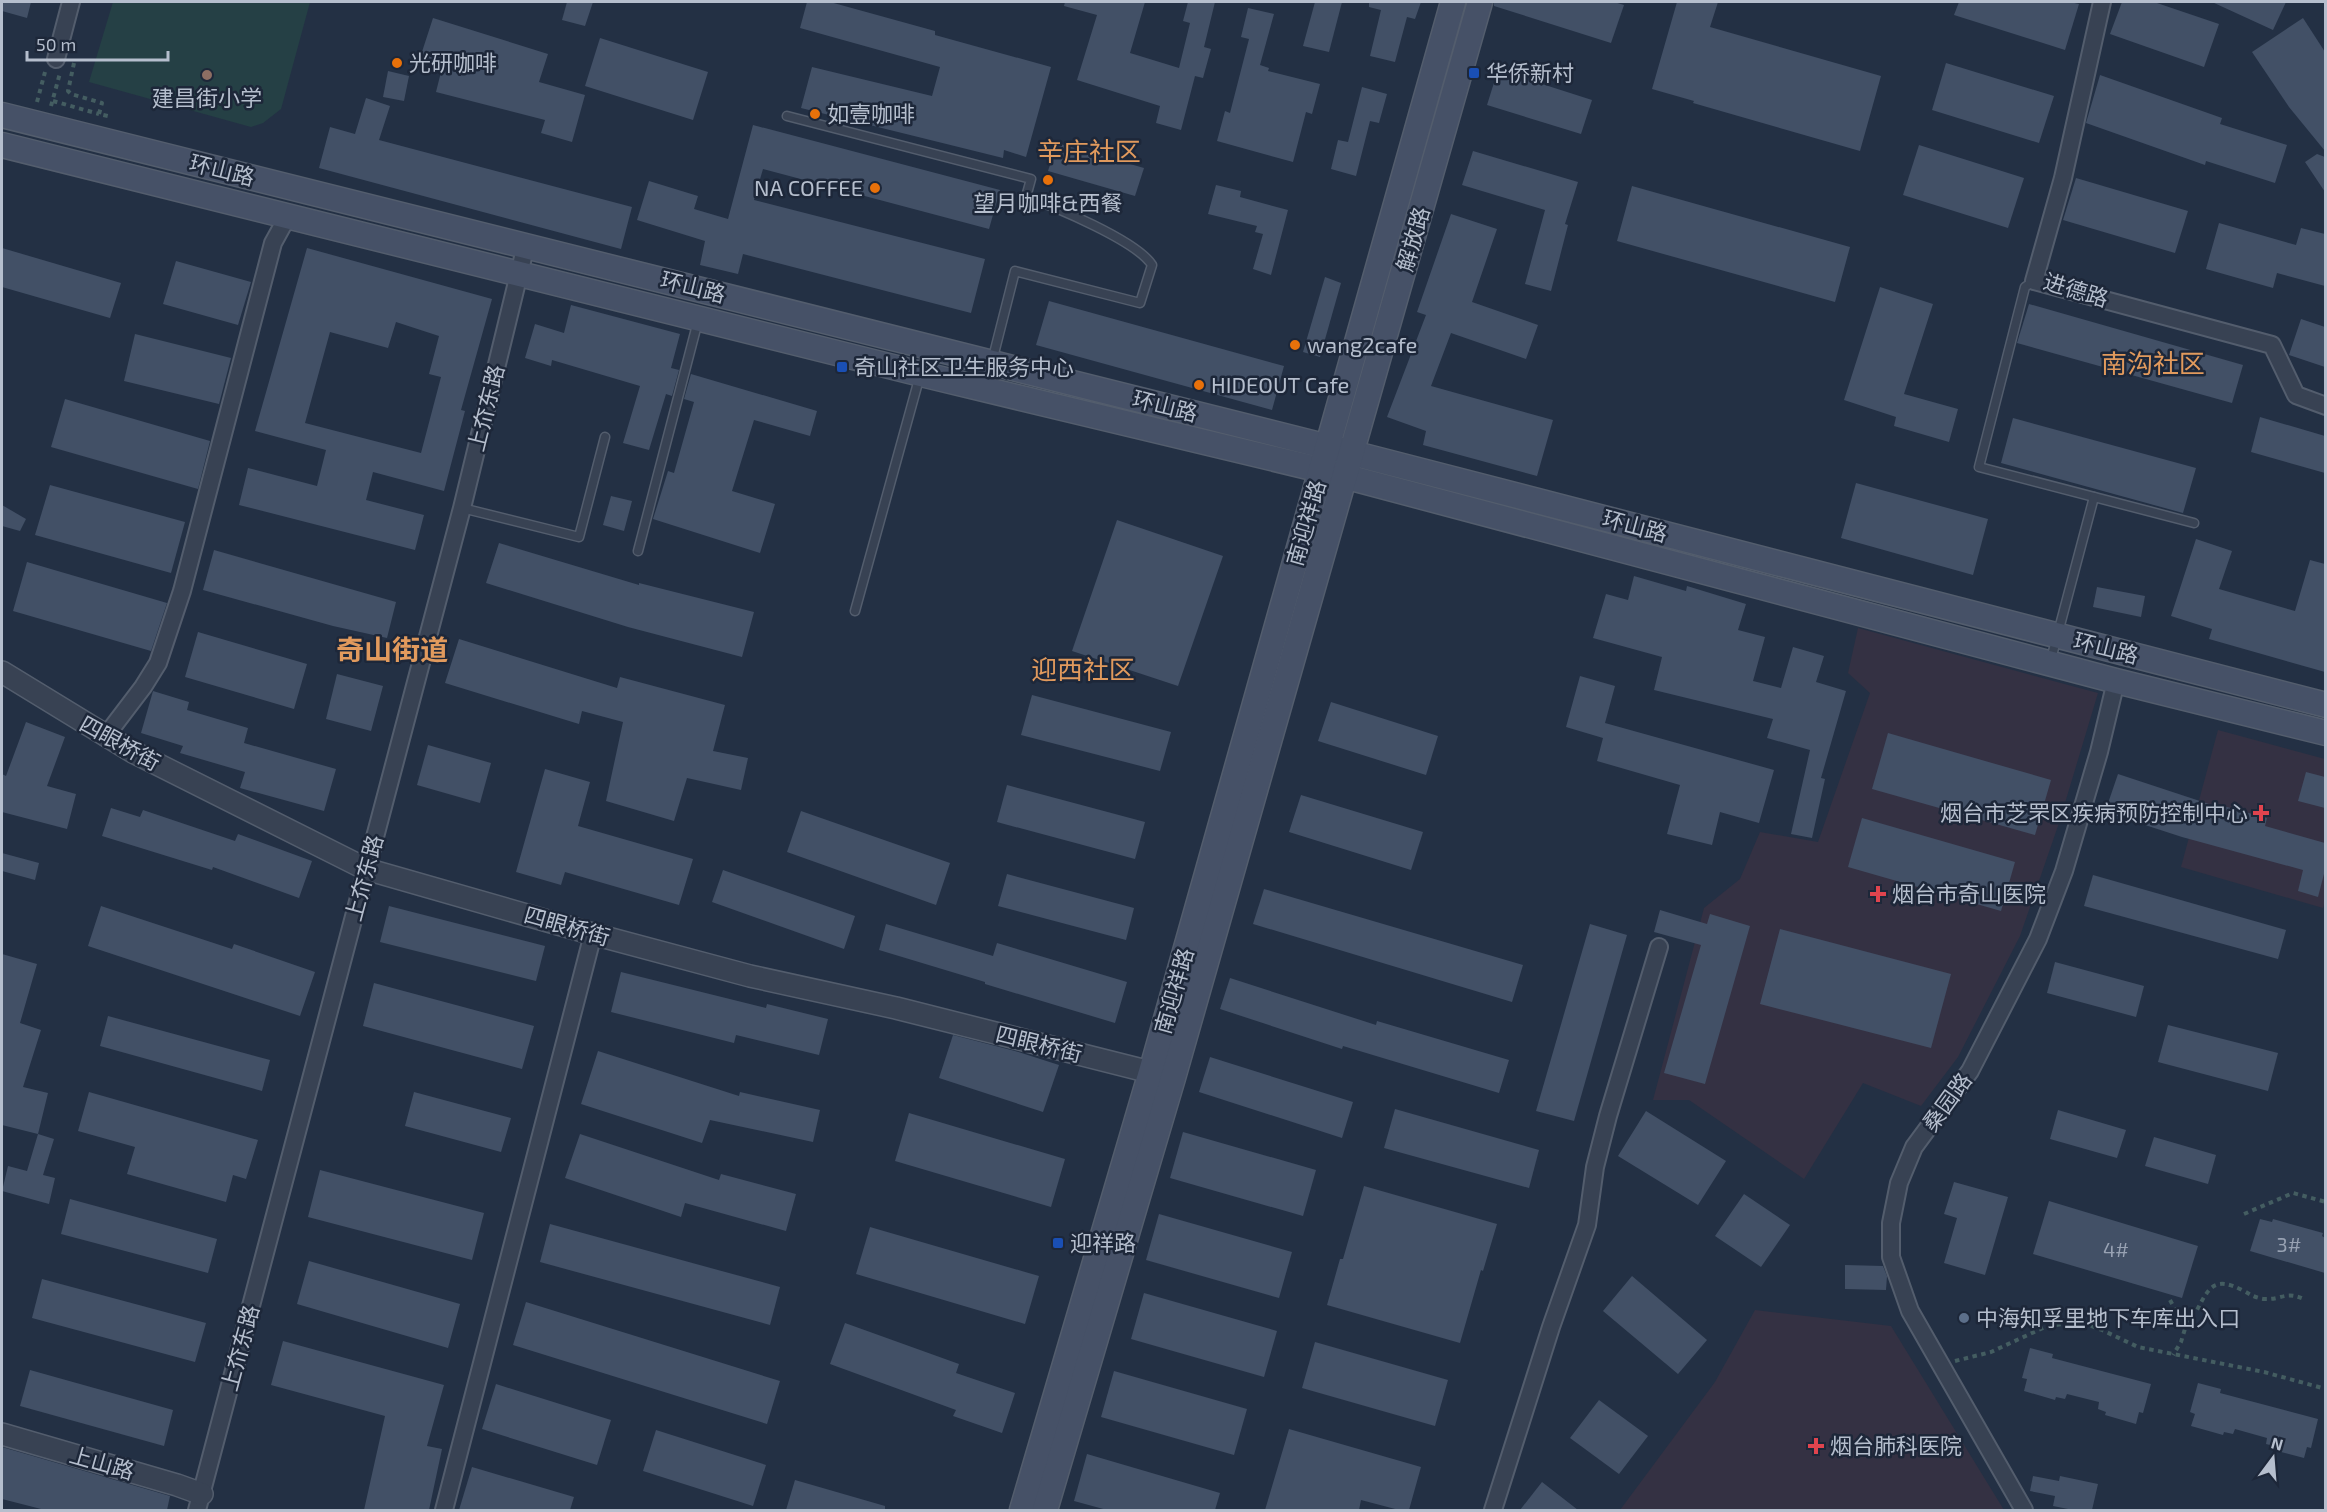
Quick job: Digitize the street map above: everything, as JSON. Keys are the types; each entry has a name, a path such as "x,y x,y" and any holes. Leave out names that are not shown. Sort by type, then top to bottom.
{"main road":[{"name":"解放路","path":"1324,458 1453,2"},
{"name":"解放路","path":"1345,476 1480,2"},
{"name":"环山路","path":"2,115 992,363 1324,458 1345,476 2116,681 2325,734"},
{"name":"环山路","path":"2,145 985,389 1324,458 1352,453 2325,705"},
{"name":"南迎祥路","path":"1046,1510 1324,458"},
{"name":"南迎祥路","path":"1022,1510 1162,1075 1345,476"}],"street":[{"path":"54,65 71,2"},
{"name":"进德路","path":"2102,2 2063,178 2034,281 2272,345 2296,395 2325,406"},
{"path":"105,737 158,663 182,591 273,243 284,222 300,218"},
{"name":"上夼东路","path":"199,1502 462,508 526,245"},
{"name":"四眼桥街","path":"2,672 105,737 366,869 750,976 896,1008 1162,1075"},
{"name":"桑园路","path":"2024,1510 1910,1311 1891,1257 1891,1223 1899,1183 1914,1147 1970,1071 2038,939 2064,871 2099,752 2116,681"},
{"path":"444,1510 593,934"},
{"path":"1493,1510 1551,1327 1587,1225 1595,1167 1608,1116 1659,947"},
{"name":"上山路","path":"2,1434 177,1485 199,1502"}],"lane":[{"path":"787,116 1031,179 1026,197 1057,207 1131,246 1147,258 1152,265 1140,303 1015,271 985,389"},
{"path":"2034,281 2025,288 1979,467 2194,523"},
{"path":"638,550 699,318"},
{"path":"855,611 928,346"},
{"path":"462,508 579,537 605,437"},
{"path":"2050,663 2094,497"}],"path":[{"path":"75,63 68,91 71,94 102,103 99,114"},
{"path":"50,110 53,101 54,65"},
{"path":"36,106 54,65"},
{"path":"53,101 108,116"},
{"path":"2244,1214 2293,1193 2325,1202"},
{"path":"2181,1316 2196,1312 2209,1288 2218,1284 2227,1284 2255,1298 2267,1299 2289,1294 2306,1300"},
{"path":"2170,1300 2187,1322 2181,1342 2173,1355"},
{"path":"1941,1367 1958,1360 1991,1352 2045,1327 2078,1321 2138,1347 2264,1372 2325,1389"}],"shaded area":[{"name":"烟台市奇山医院","path":"1858,628 2098,693 2059,823 2020,936 1958,1057 1921,1106 1863,1083 1804,1179 1689,1100 1653,1100 1704,908 1740,879 1760,832 1818,842 1870,693 1848,673"},
{"name":"烟台市芝罘区疾病预防控制中心","path":"2218,730 2325,759 2326,898 2323,908 2181,867"},
{"name":"烟台肺科医院","path":"1755,1310 1891,1326 2004,1510 1620,1510 1715,1382"}],"green space":[{"name":"建昌街小学","path":"113,2 310,2 281,109 263,123 251,127 89,82"}],"building":[{"path":"2,2 31,2 27,18 2,11"},
{"path":"567,2 593,2 585,26 562,20"},
{"path":"807,2 830,2 935,31 935,35 1051,67 1026,157 1004,150 1003,158 801,108 812,67 932,96 940,67 800,28"},
{"path":"1065,2 1145,2 1130,53 1179,68 1190,23 1183,21 1188,2 1215,2 1204,47 1211,49 1203,78 1195,76 1181,130 1156,123 1160,106 1077,80 1097,15 1064,6"},
{"path":"1315,2 1342,2 1329,52 1303,46"},
{"path":"1369,2 1421,2 1415,19 1407,17 1395,62 1370,56 1381,10 1369,7"},
{"path":"1494,2 1614,2 1624,5 1611,43 1494,6"},
{"path":"1677,2 1718,2 1710,27 1881,76 1860,151 1652,89"},
{"path":"1959,2 2070,2 2079,4 2065,50 1954,15"},
{"path":"2122,2 2154,2 2219,24 2204,67 2110,34"},
{"path":"2212,2 2286,2 2273,30"},
{"path":"1248,8 1274,14 1260,65 1269,68 1268,71 1320,84 1312,114 1306,112 1293,162 1217,141 1225,111 1230,113 1249,39 1241,37"},
{"path":"433,18 548,54 539,82 585,95 572,142 541,133 545,120 436,92 443,64 420,58"},
{"path":"2303,18 2325,52 2325,151 2289,107 2252,52"},
{"path":"600,38 708,72 693,120 585,86"},
{"path":"1946,63 2054,96 2039,143 1932,110"},
{"path":"1498,70 1592,100 1581,134 1487,105"},
{"path":"388,71 409,76 404,101 383,97"},
{"path":"2100,75 2222,118 2220,124 2287,145 2275,183 2206,161 2205,165 2086,123"},
{"path":"1362,87 1387,94 1379,123 1370,121 1356,176 1331,169 1338,140 1348,142"},
{"path":"366,98 390,106 379,140 632,207 621,249 319,168 330,127 355,134"},
{"path":"753,125 1000,190 989,229 763,169 754,200 985,259 971,313 743,254 738,274 700,265 705,241 637,220 649,181 698,196 694,209 728,219"},
{"path":"1057,143 1144,168 1135,196 1048,171"},
{"path":"1919,145 2024,178 2008,228 1903,195"},
{"path":"1473,151 1578,182 1565,224 1568,225 1551,291 1525,284 1545,210 1462,185"},
{"path":"2317,154 2325,157 2325,192 2305,162"},
{"path":"2076,178 2188,211 2175,253 2063,220"},
{"path":"1216,185 1241,191 1240,197 1288,210 1271,275 1253,269 1263,234 1255,232 1257,226 1208,214"},
{"path":"1632,186 1850,247 1835,302 1617,241"},
{"path":"1451,214 1497,229 1472,302 1538,325 1526,359 1451,333 1431,386 1553,420 1537,476 1423,445 1426,431 1387,417 1426,315 1417,312"},
{"path":"2219,223 2296,245 2301,228 2325,234 2325,286 2277,273 2273,288 2206,269"},
{"path":"2,248 121,283 110,318 2,287"},
{"path":"307,248 492,299 461,410 465,411 444,491 373,472 366,500 424,515 415,550 239,505 248,468 317,486 326,450 255,431","holes":["396,322 439,336 429,374 441,377 421,453 305,423 330,332 388,348"]},
{"path":"176,261 251,282 238,325 163,304"},
{"path":"1325,277 1341,283 1320,357 1303,352"},
{"path":"1880,287 1933,304 1904,394 1958,409 1949,442 1894,426 1896,417 1844,400"},
{"path":"1049,301 1284,366 1272,410 1036,345"},
{"path":"2029,304 2243,365 2232,403 2017,343"},
{"path":"571,305 680,334 671,368 679,370 672,396 666,394 649,450 623,443 640,386 552,360 551,366 525,358 535,324 564,333"},
{"path":"2301,319 2325,327 2325,367 2289,355"},
{"path":"135,334 231,358 219,404 124,381"},
{"path":"691,374 817,411 810,436 754,420 732,491 775,504 760,553 653,519 668,471 674,473 694,402 684,399"},
{"path":"65,399 210,441 198,489 51,447"},
{"path":"2260,417 2325,436 2325,473 2251,452"},
{"path":"2013,418 2196,468 2183,513 2001,463"},
{"path":"1856,483 1988,519 1973,575 1841,538"},
{"path":"50,485 185,522 171,573 35,535"},
{"path":"611,496 632,501 624,531 603,525"},
{"path":"2,505 26,519 20,531 2,526"},
{"path":"1117,520 1223,556 1178,686 1072,651"},
{"path":"2196,539 2232,551 2219,589 2295,611 2310,560 2325,564 2325,672 2209,639 2212,629 2171,616"},
{"path":"499,543 639,585 639,583 754,612 742,657 628,627 486,583"},
{"path":"214,550 396,602 387,638 333,626 203,590"},
{"path":"27,562 167,603 151,651 13,611"},
{"path":"1634,576 1686,591 1687,586 1746,604 1738,630 1765,637 1753,681 1781,688 1793,647 1824,656 1816,682 1846,691 1821,778 1825,779 1812,838 1791,834 1810,750 1767,738 1773,719 1654,690 1662,657 1593,638 1606,594 1628,600"},
{"path":"2097,587 2145,596 2141,617 2093,607"},
{"path":"198,632 307,664 294,709 185,677"},
{"path":"459,639 617,688 620,677 725,705 713,751 748,758 741,790 687,778 674,821 606,801 623,722 582,711 579,724 445,683"},
{"path":"337,674 383,686 371,731 326,719"},
{"path":"1580,676 1615,686 1605,723 1774,770 1759,823 1720,812 1712,845 1667,834 1680,785 1597,761 1603,738 1566,727"},
{"path":"153,691 189,702 187,710 248,728 244,743 336,769 324,811 240,788 245,772 180,753 183,746 141,733"},
{"path":"1032,695 1171,732 1160,771 1021,735"},
{"path":"1331,702 1438,736 1426,775 1318,741"},
{"path":"26,722 65,737 47,786 76,794 67,829 2,812 2,774 6,776"},
{"path":"1888,733 2051,780 2035,835 1872,789"},
{"path":"428,745 491,763 480,803 417,785"},
{"path":"545,769 590,782 578,826 693,859 679,905 565,872 561,885 516,872"},
{"path":"2306,772 2325,777 2325,808 2298,801"},
{"path":"2118,774 2215,806 2216,804 2267,818 2265,826 2325,843 2325,870 2318,897 2298,891 2303,870 2182,837 2105,812"},
{"path":"1007,785 1145,822 1135,859 997,822"},
{"path":"1301,795 1423,832 1411,870 1289,832"},
{"path":"111,808 140,817 143,810 235,841 238,834 312,861 299,898 213,867 212,870 102,836"},
{"path":"801,811 950,863 936,905 787,852"},
{"path":"1862,818 2015,862 2001,911 1848,867"},
{"path":"2,853 39,863 35,880 2,871"},
{"path":"723,870 855,916 844,949 712,902"},
{"path":"1007,874 1134,908 1126,940 998,906"},
{"path":"2093,875 2286,930 2278,959 2084,906"},
{"path":"1264,889 1523,965 1512,1002 1253,924"},
{"path":"101,906 232,949 234,944 315,972 300,1016 88,946"},
{"path":"389,906 545,946 536,981 380,942"},
{"path":"1660,910 1707,924 1710,914 1750,926 1705,1084 1664,1073 1701,945 1654,932"},
{"path":"886,924 993,956 997,943 1127,982 1115,1023 879,950"},
{"path":"1590,924 1627,935 1574,1121 1536,1111"},
{"path":"1780,929 1951,974 1931,1048 1760,1004"},
{"path":"2,954 37,964 20,1023 41,1030 23,1087 48,1093 38,1134 2,1125"},
{"path":"2055,962 2144,986 2136,1017 2047,993"},
{"path":"621,972 766,1008 767,1004 828,1019 819,1055 736,1035 734,1043 611,1012"},
{"path":"1230,978 1376,1025 1377,1021 1509,1060 1499,1093 1343,1046 1342,1049 1220,1009"},
{"path":"374,983 534,1026 522,1069 363,1026"},
{"path":"108,1016 270,1060 262,1091 100,1046"},
{"path":"2168,1025 2278,1053 2268,1091 2158,1062"},
{"path":"953,1035 1059,1065 1043,1112 939,1078"},
{"path":"598,1051 739,1096 740,1092 820,1110 813,1142 710,1120 702,1143 581,1104"},
{"path":"1210,1057 1353,1102 1342,1138 1199,1092"},
{"path":"89,1092 258,1140 246,1179 233,1175 226,1202 127,1174 135,1147 78,1131"},
{"path":"414,1092 511,1118 501,1152 405,1126"},
{"path":"1395,1109 1539,1150 1529,1188 1384,1148"},
{"path":"2058,1110 2126,1130 2117,1158 2050,1139"},
{"path":"1646,1111 1726,1161 1698,1205 1618,1156"},
{"path":"909,1113 1065,1159 1051,1207 895,1161"},
{"path":"1183,1132 1316,1170 1303,1216 1170,1178"},
{"path":"38,1134 54,1139 43,1175 55,1178 49,1204 2,1191 8,1166 27,1171"},
{"path":"580,1134 719,1180 721,1174 796,1194 786,1231 685,1203 681,1217 565,1178"},
{"path":"2154,1137 2216,1155 2208,1184 2145,1166"},
{"path":"320,1170 484,1213 472,1260 308,1217"},
{"path":"1954,1182 2008,1197 1985,1275 1944,1263 1957,1218 1944,1214"},
{"path":"1364,1186 1497,1224 1460,1343 1327,1305"},
{"path":"1744,1194 1790,1225 1761,1267 1715,1236"},
{"path":"70,1199 217,1239 208,1273 61,1234"},
{"path":"2049,1201 2198,1246 2182,1298 2033,1254"},
{"path":"1159,1214 1292,1252 1279,1298 1146,1260"},
{"path":"2260,1219 2272,1222 2273,1219 2323,1233 2325,1273 2250,1251"},
{"path":"550,1224 780,1287 770,1325 540,1262"},
{"path":"870,1227 1039,1276 1025,1324 856,1274"},
{"path":"309,1261 460,1304 448,1348 297,1304"},
{"path":"1845,1265 1883,1266 1887,1276 1886,1290 1845,1289"},
{"path":"1632,1276 1707,1340 1678,1374 1603,1311"},
{"path":"42,1279 206,1323 195,1362 32,1318"},
{"path":"1144,1293 1277,1331 1264,1377 1131,1339"},
{"path":"526,1302 780,1381 767,1424 513,1345"},
{"path":"845,1323 959,1364 956,1373 1015,1393 1002,1433 953,1416 956,1410 830,1364"},
{"path":"283,1341 444,1385 427,1446 442,1449 429,1510 364,1510 385,1416 271,1385"},
{"path":"1315,1342 1448,1380 1435,1426 1302,1388"},
{"path":"2030,1348 2053,1354 2052,1358 2151,1384 2143,1413 2139,1412 2136,1424 2105,1415 2106,1412 2098,1409 2099,1402 2067,1394 2065,1399 2056,1397 2055,1400 2024,1391 2027,1379 2022,1378"},
{"path":"30,1370 173,1410 164,1446 20,1406"},
{"path":"1114,1371 1247,1409 1234,1455 1101,1417"},
{"path":"2198,1383 2221,1389 2220,1393 2318,1419 2311,1448 2307,1447 2304,1458 2273,1450 2274,1446 2266,1444 2267,1438 2235,1429 2233,1434 2224,1432 2223,1435 2191,1426 2195,1414 2190,1412"},
{"path":"496,1384 611,1420 597,1465 482,1429"},
{"path":"1599,1400 1648,1436 1619,1474 1570,1438"},
{"path":"1289,1429 1421,1467 1409,1510 1399,1510 1361,1500 1359,1510 1265,1510"},
{"path":"656,1430 766,1465 753,1506 643,1471"},
{"path":"2,1447 170,1496 167,1510 45,1510 2,1499"},
{"path":"1087,1454 1220,1493 1215,1510 1107,1510 1074,1501"},
{"path":"472,1467 574,1497 570,1510 459,1510"},
{"path":"2033,1476 2059,1481 2060,1476 2098,1484 2092,1510 2073,1510 2053,1506 2055,1496 2030,1491"},
{"path":"795,1480 885,1506 885,1510 786,1510"},
{"path":"1542,1482 1578,1510 1520,1510"}],"place":[{"name":"光研咖啡","path":"397,63"},
{"name":"华侨新村","path":"1474,73"},
{"name":"建昌街小学","path":"207,75"},
{"name":"如壹咖啡","path":"815,114"},
{"name":"望月咖啡&西餐","path":"1048,180"},
{"name":"NA COFFEE","path":"875,188"},
{"name":"wang2cafe","path":"1295,345"},
{"name":"奇山社区卫生服务中心","path":"842,367"},
{"name":"HIDEOUT Cafe","path":"1199,385"},
{"name":"烟台市芝罘区疾病预防控制中心","path":"2261,813"},
{"name":"烟台市奇山医院","path":"1878,894"},
{"name":"迎祥路","path":"1058,1243"},
{"name":"中海知孚里地下车库出入口","path":"1964,1318"},
{"name":"烟台肺科医院","path":"1816,1446"}],"district":[{"name":"辛庄社区","path":"1089,152"},
{"name":"南沟社区","path":"2153,364"},
{"name":"奇山街道","path":"392,650"},
{"name":"迎西社区","path":"1083,670"}]}
